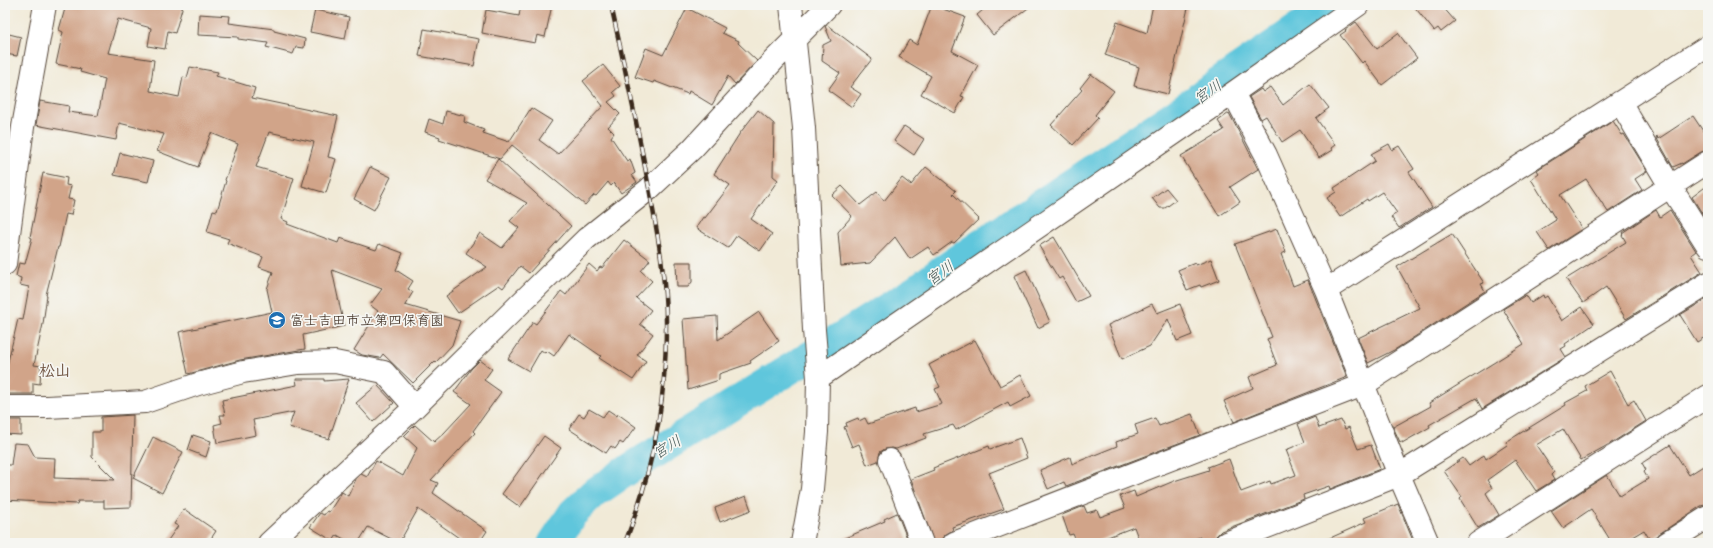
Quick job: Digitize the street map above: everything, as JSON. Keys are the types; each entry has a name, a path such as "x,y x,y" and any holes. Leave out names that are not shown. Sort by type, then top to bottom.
{"street":[{"path":"5,264 23,127 46,5"},
{"path":"791,5 804,128 814,330 818,371 817,432 812,489 802,543"},
{"path":"269,543 415,407 586,239 649,189 692,149 794,38 829,5"},
{"path":"818,371 1233,93 1358,5"},
{"path":"1326,290 1708,46"},
{"path":"1233,93 1266,155 1326,290 1399,475 1428,543"},
{"path":"1620,102 1708,246"},
{"path":"954,543 1363,385 1708,162"},
{"path":"1226,543 1399,475 1708,283"},
{"path":"5,407 47,407 145,402 198,384 243,372 298,363 335,362 384,372 415,407"},
{"path":"1478,543 1708,396"},
{"path":"890,460 922,543"},
{"path":"1667,543 1708,517"}],"building":[{"path":"66,5 183,5 175,33 168,31 165,49 148,46 151,28 118,19 108,53 154,60 150,91 179,97 183,77 187,78 190,67 218,72 216,76 255,88 252,98 338,116 328,157 336,159 326,193 302,186 314,142 269,132 256,167 294,178 281,219 288,222 287,224 338,243 340,238 376,250 379,244 403,253 396,270 413,281 408,289 413,292 405,305 460,321 452,345 413,383 383,354 380,358 362,355 354,350 378,311 370,305 382,289 332,270 344,326 303,335 305,349 240,360 188,374 179,332 272,312 267,289 273,272 259,267 263,257 227,243 229,239 207,232 213,210 217,211 226,181 225,180 238,144 211,133 198,167 157,151 164,134 119,123 116,140 36,125 40,101 69,106 68,112 98,116 105,79 80,72 81,69 56,64 63,32 59,30"},
{"path":"521,5 552,5 545,37 537,35 535,43 482,33 486,10 519,16"},
{"path":"932,5 965,17 952,51 978,65 961,96 964,97 955,113 921,94 931,76 899,57 909,40 917,45"},
{"path":"989,5 1032,5 993,35 977,15"},
{"path":"1153,5 1176,5 1188,8 1168,94 1134,86 1139,67 1105,55 1117,22 1147,33"},
{"path":"1413,5 1441,5 1455,21 1441,32 1438,28 1434,31"},
{"path":"687,8 725,28 722,33 739,41 738,43 757,61 735,84 728,76 712,105 689,91 688,94 654,81 653,83 635,77 646,48 663,55"},
{"path":"315,10 349,17 345,39 310,32"},
{"path":"199,14 230,16 229,23 274,29 274,31 305,39 304,48 296,47 293,54 266,47 268,43 238,39 238,37 198,35"},
{"path":"1356,22 1377,49 1398,33 1417,58 1382,85 1364,61 1362,63 1340,35"},
{"path":"827,25 872,59 850,87 861,94 852,107 828,90 840,73 822,61 823,45 831,41 825,26"},
{"path":"424,29 479,39 474,66 419,56"},
{"path":"5,33 21,37 17,56 5,54"},
{"path":"603,65 620,86 613,92 616,96 608,102 620,114 608,127 614,133 611,137 627,161 630,159 635,173 632,175 637,182 621,193 614,183 611,186 608,182 596,196 594,195 585,205 512,145 500,159 439,139 440,137 425,132 429,119 443,124 446,111 465,116 464,122 484,130 483,133 509,142 531,108 552,121 539,140 558,154 603,106 583,81"},
{"path":"1091,74 1114,91 1095,115 1098,118 1073,145 1051,125 1082,90 1080,88"},
{"path":"1310,84 1329,108 1316,118 1335,145 1331,148 1332,150 1319,158 1300,130 1282,142 1266,116 1261,119 1249,97 1261,89 1263,92 1270,87 1283,105"},
{"path":"758,110 774,124 773,176 778,180 751,219 772,234 760,251 737,235 728,248 696,228 703,217 705,218 730,185 714,174 740,133"},
{"path":"1229,113 1258,169 1230,187 1240,202 1219,216 1181,156 1224,130 1218,121"},
{"path":"1693,116 1703,131 1708,127 1708,150 1701,152 1682,164 1673,167 1656,137 1657,136 1658,139"},
{"path":"1613,121 1622,135 1624,134 1647,171 1635,179 1642,190 1608,212 1586,179 1560,195 1582,229 1549,250 1537,232 1556,220 1531,179 1539,173 1537,170"},
{"path":"904,126 924,139 914,155 894,141"},
{"path":"1389,144 1392,150 1399,146 1414,169 1409,172 1432,207 1399,228 1391,217 1397,213 1382,192 1368,201 1367,199 1340,217 1327,198 1336,192 1334,188 1375,161 1371,154"},
{"path":"120,153 153,161 148,182 114,175"},
{"path":"498,159 571,226 529,273 520,266 503,288 499,285 458,313 446,296 487,267 466,253 480,233 502,248 519,228 510,221 527,203 485,179"},
{"path":"370,167 391,177 374,210 354,199"},
{"path":"926,167 956,191 953,194 979,219 954,243 952,242 934,255 928,247 910,259 895,237 870,263 841,266 838,232 852,216 832,195 842,186 860,205 877,192 884,201 902,178 911,185"},
{"path":"43,173 67,178 66,185 71,186 68,199 74,200 71,215 66,214 46,295 43,324 34,365 41,366 40,384 33,383 33,394 5,394 6,370 18,319 23,320 29,287 20,285 21,278 16,276 19,263 25,264 32,238 30,237"},
{"path":"1708,185 1708,223 1692,197"},
{"path":"1166,188 1176,200 1165,208 1160,208 1152,198"},
{"path":"1656,210 1660,217 1670,210 1696,251 1691,255 1702,272 1626,319 1606,287 1583,303 1566,279 1626,242 1622,233"},
{"path":"1277,229 1286,252 1281,254 1293,286 1308,280 1347,377 1234,422 1224,401 1253,388 1249,377 1277,365 1267,339 1272,337 1235,244"},
{"path":"1452,234 1484,283 1481,284 1485,291 1396,349 1368,363 1358,338 1420,308 1397,267"},
{"path":"1054,237 1089,296 1076,302 1062,277 1059,279 1039,246"},
{"path":"624,240 650,260 641,271 652,281 636,298 651,310 640,324 653,334 637,355 646,361 633,380 599,358 601,356 569,334 554,356 547,351 545,353 541,350 529,371 508,359 533,322 536,324 561,291 566,295 589,264 597,271 600,267 602,268"},
{"path":"1211,259 1219,280 1201,287 1200,285 1187,290 1178,270 1195,263 1196,265"},
{"path":"676,262 692,262 692,282 688,287 677,287"},
{"path":"1026,270 1050,322 1038,328 1014,276"},
{"path":"1526,295 1531,303 1543,295 1544,298 1547,296 1562,321 1582,307 1594,324 1565,344 1566,346 1561,349 1566,357 1482,409 1476,398 1429,425 1430,427 1402,443 1402,441 1400,442 1393,427 1431,406 1429,403 1524,344 1503,309"},
{"path":"1708,298 1708,335 1697,342 1680,315"},
{"path":"1152,304 1157,313 1180,304 1192,335 1177,341 1168,319 1150,346 1122,359 1108,325"},
{"path":"759,312 779,341 750,361 751,363 719,374 719,380 688,390 683,319 717,316 718,340"},
{"path":"975,340 1000,386 1020,375 1031,396 1010,407 1008,402 956,430 953,425 924,434 926,438 896,449 885,449 880,452 878,461 867,465 859,444 852,447 844,427 847,426 846,423 858,418 859,421 865,418 868,424 915,408 916,412 942,404 935,389 940,387 929,365"},
{"path":"480,360 492,369 484,380 501,392 473,431 475,433 431,480 438,483 433,493 487,531 479,543 466,543 418,509 399,543 368,527 358,543 351,543 337,535 333,541 310,527 320,513 324,515 327,511 329,512 342,492 348,496 356,479 361,474 367,477 376,461 403,476 417,448 404,436 415,425 434,442 444,433 471,404 454,392 471,369"},
{"path":"1610,371 1628,404 1634,400 1646,421 1581,460 1563,429 1536,445 1554,472 1551,475 1554,480 1536,491 1515,460 1487,480 1492,488 1486,493 1499,515 1478,528 1460,499 1462,497 1444,471 1463,458 1469,466 1484,455 1486,459 1507,445 1506,442 1566,405 1565,403 1587,391 1585,386"},
{"path":"296,379 324,379 324,381 349,379 329,439 289,427 294,412 253,420 256,435 217,443 214,425 222,423 220,415 225,415 222,400 297,385"},
{"path":"377,385 394,403 373,422 356,403"},
{"path":"589,409 603,417 608,410 617,416 618,414 636,427 623,444 620,442 615,449 611,446 606,453 569,429 579,414 584,417"},
{"path":"1192,414 1200,435 1066,486 1064,482 1048,489 1040,470 1070,457 1072,464 1117,446 1116,442 1138,434 1135,425 1155,418 1159,426"},
{"path":"133,415 131,507 104,508 104,501 78,501 77,504 5,500 6,465 11,465 14,443 28,444 35,457 55,458 54,478 115,480 92,457 92,432 101,432 101,417"},
{"path":"1315,417 1319,428 1341,420 1345,429 1349,427 1358,449 1371,445 1380,469 1330,489 1329,486 1303,495 1304,499 1221,531 1216,536 1214,543 1201,543 1200,537 1185,543 1140,543 1134,527 1092,543 1077,543 1073,534 1069,535 1062,515 1084,506 1087,513 1097,510 1100,517 1125,508 1120,496 1134,491 1136,497 1174,481 1209,470 1208,467 1229,459 1241,492 1270,481 1271,484 1296,475 1286,450 1305,442 1298,424"},
{"path":"5,420 21,420 21,435 5,434"},
{"path":"193,435 211,441 206,457 188,450"},
{"path":"544,436 561,448 520,507 502,494"},
{"path":"153,437 183,452 162,493 133,478"},
{"path":"1020,438 1027,458 989,473 1004,509 952,527 953,530 945,535 942,541 934,543 911,479 934,470 933,468 989,446 990,449"},
{"path":"1670,445 1689,475 1708,463 1708,504 1701,506 1650,540 1644,530 1622,543 1612,543 1591,509 1563,528 1551,511 1607,475 1620,496 1648,479 1644,472 1646,470 1642,463"},
{"path":"746,496 751,510 720,522 715,508"},
{"path":"1398,504 1414,543 1319,543 1366,522 1364,518"},
{"path":"184,509 216,531 208,543 166,543 178,526 174,524"},
{"path":"897,513 909,543 833,543 885,521 884,519"}],"waterway":[{"name":"宮川","path":"553,543 573,513 594,493 631,468 915,291 940,272 1199,98 1204,93 1332,5"}],"railway":[{"path":"611,5 655,219 661,256 666,312 665,357 660,412 642,492 625,543"}],"place":[{"name":"富士吉田市立第四保育園","path":"277,320"}],"district":[{"name":"松山","path":"55,370"}]}
